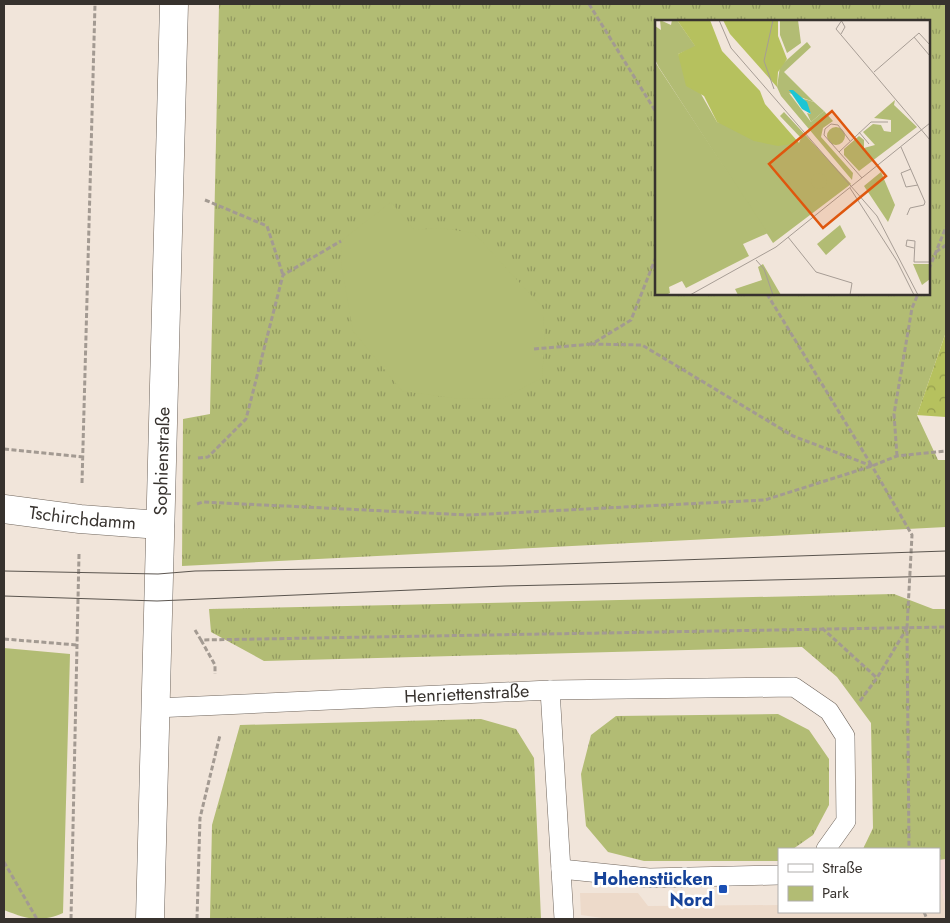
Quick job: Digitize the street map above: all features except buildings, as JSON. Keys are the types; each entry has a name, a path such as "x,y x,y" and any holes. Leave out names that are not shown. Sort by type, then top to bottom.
{"street":[{"name":"Sophienstraße","path":"150,919 174,4"},
{"name":"Tschirchdamm","path":"4,509 80,519 160,525"}],"lane":[{"path":"550,690 794,687 829,711 845,736 846,821 827,848"},
{"name":"Henriettenstraße","path":"155,708 218,707 550,690 564,919"},
{"path":"561,869 650,878 778,876"}],"path":[{"path":"71,919 95,4"},
{"path":"589,4 655,110"},
{"path":"169,185 267,226 283,275 246,419 208,457"},
{"path":"930,267 946,227"},
{"path":"283,275 340,241"},
{"path":"936,252 946,246"},
{"path":"592,344 631,320 655,260"},
{"path":"768,295 912,534 907,628 909,848"},
{"path":"897,456 894,414 912,308 918,295"},
{"path":"534,349 592,344 642,345 793,436 872,466"},
{"path":"4,449 84,457"},
{"path":"160,525 195,504 203,502 467,515 765,500 872,466 897,456 946,451"},
{"path":"193,627 214,665 220,737 200,818 197,919"},
{"path":"201,640 946,627"},
{"path":"821,628 877,678"},
{"path":"860,701 877,678 907,628"},
{"path":"4,639 78,645"},
{"path":"4,862 37,919"}],"shaded area":[{"path":"946,859 946,908 940,882 940,860"},
{"path":"940,882 946,908 946,919 609,919 581,915 580,893 638,893 648,906 778,905 778,913 940,913"}],"green space":[{"path":"219,4 946,4 946,332 917,415 938,460 946,460 946,527 182,566 183,419 210,414"},
{"path":"391,202 414,230 441,228 474,233 542,307 545,336 542,378 502,399 453,398 402,391 353,331 342,269 341,241"},
{"path":"946,332 946,417 916,415 917,415"},
{"path":"894,594 933,609 946,609 946,859 940,860 940,848 863,848 873,828 871,723 837,677 802,647 264,661 211,632 209,609"},
{"path":"4,648 70,654 63,913 47,918 27,918 4,910"},
{"path":"778,714 809,730 829,759 829,805 813,835 794,848 778,848 778,861 644,861 608,852 586,826 581,774 591,735 616,716"},
{"path":"481,719 516,729 534,758 541,919 210,919 212,825 240,725"}],"tram line":[{"path":"4,571 158,574 195,571 502,566 946,551"},
{"path":"4,596 157,601 505,586 946,576"}],"place":[{"name":"Hohenstücken Nord","path":"723,889"}]}
